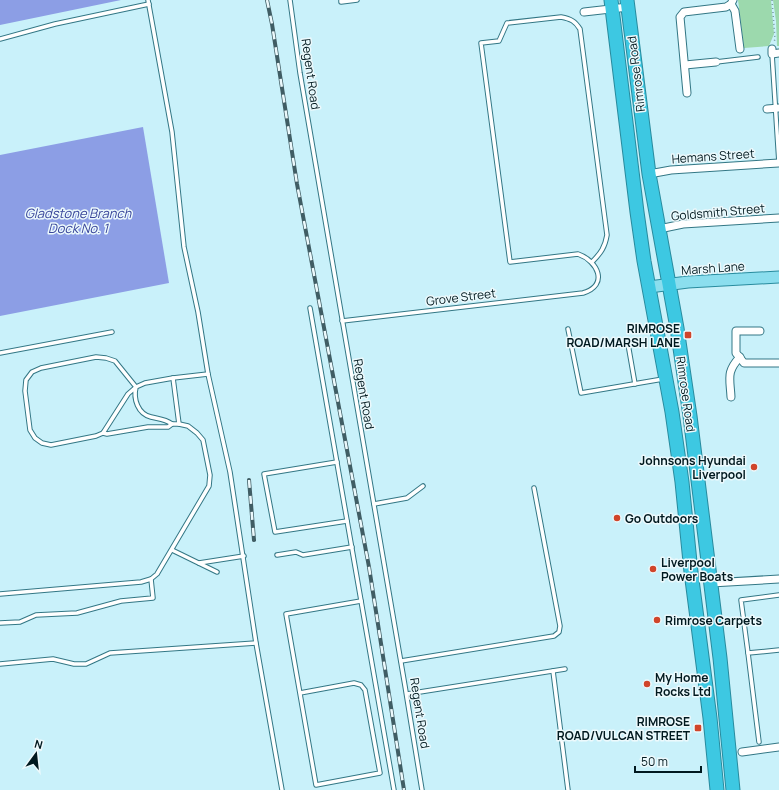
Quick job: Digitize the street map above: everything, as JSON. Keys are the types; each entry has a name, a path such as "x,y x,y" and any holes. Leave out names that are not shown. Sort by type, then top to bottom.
{"highway":[{"name":"Rimrose Road","path":"627,3 649,174 677,328 690,416 711,583 733,790"},
{"name":"Rimrose Road","path":"612,4 637,212 666,378 682,482 691,572 710,718 717,790"}],"main road":[{"name":"Marsh Lane","path":"649,287 713,280 779,277"}],"street":[{"path":"687,93 680,20 684,12 726,7 732,2 735,11 740,49"},
{"path":"584,12 612,4 627,3"},
{"path":"685,65 716,62"},
{"path":"767,109 777,109"},
{"name":"Hemans Street","path":"649,174 671,170 779,163"},
{"name":"Goldsmith Street","path":"659,230 683,224 779,218"},
{"path":"760,331 736,332 736,352 744,363 779,363"},
{"path":"731,397 729,373 732,366 740,357"},
{"path":"711,583 779,579"},
{"path":"742,752 779,747"},
{"path":"731,763 739,790"}],"lane":[{"name":"Regent Road","path":"290,0 300,74 407,694 422,790"},
{"path":"341,0 342,2 356,0"},
{"path":"0,39 55,24 149,2 172,132 184,247 198,312 208,374 230,472 244,556 256,643 282,790"},
{"path":"561,17 570,18 580,29 607,235 606,244 602,253 592,262 586,257 578,254 510,262 481,43 499,41 507,23 561,17"},
{"path":"774,50 779,163"},
{"path":"716,62 758,57"},
{"name":"Grove Street","path":"342,321 583,293 590,291 598,279 597,270 592,262"},
{"path":"310,308 394,790"},
{"path":"568,329 581,393 666,378"},
{"path":"0,353 112,332"},
{"path":"628,344 635,384"},
{"path":"0,594 141,582 151,579 157,574 204,497 209,486 210,475 203,440 197,432 188,426 172,424 168,427 148,427 107,434 103,433 88,439 51,445 42,443 35,438 30,430 25,391 26,380 32,372 41,368 96,357 115,361 136,387"},
{"path":"103,433 128,394 136,387 144,383 208,374"},
{"path":"173,378 179,424"},
{"path":"136,387 134,395 141,412 149,417 167,420 172,424"},
{"path":"337,462 264,474 274,532 347,521"},
{"path":"374,504 407,498 423,486"},
{"path":"401,661 554,636 559,632 560,626 534,488"},
{"path":"276,555 296,552 303,555 352,547"},
{"path":"172,550 216,572"},
{"path":"198,563 244,556"},
{"path":"0,623 20,622 36,615 77,613 121,601 153,598 151,579"},
{"path":"759,742 741,600 779,595"},
{"path":"300,693 354,683 361,685 365,690 380,773 316,784 286,614 361,601"},
{"path":"0,664 53,659 74,664 86,664 110,653 256,643"},
{"path":"748,653 779,650"},
{"path":"407,694 565,669"},
{"path":"553,671 568,790"}],"path":[{"path":"772,0 775,39 774,50"}],"green space":[{"path":"738,0 771,0 774,34 769,46 744,48"},
{"path":"773,0 779,0 779,46 777,46"}],"water":[{"path":"0,0 121,0 0,25"},
{"name":"Gladstone Branch Dock No. 1","path":"143,127 169,283 0,316 0,155"}],"railway":[{"path":"267,0 297,184 369,567 404,790"},
{"path":"249,480 254,540"}],"place":[{"name":"RIMROSE ROAD/MARSH LANE","path":"688,335"},
{"name":"Johnsons Hyundai Liverpool","path":"754,467"},
{"name":"Go Outdoors","path":"617,518"},
{"name":"Liverpool Power Boats","path":"653,569"},
{"name":"Rimrose Carpets","path":"657,620"},
{"name":"My Home Rocks Ltd","path":"647,684"},
{"name":"RIMROSE ROAD/VULCAN STREET","path":"698,728"}]}
